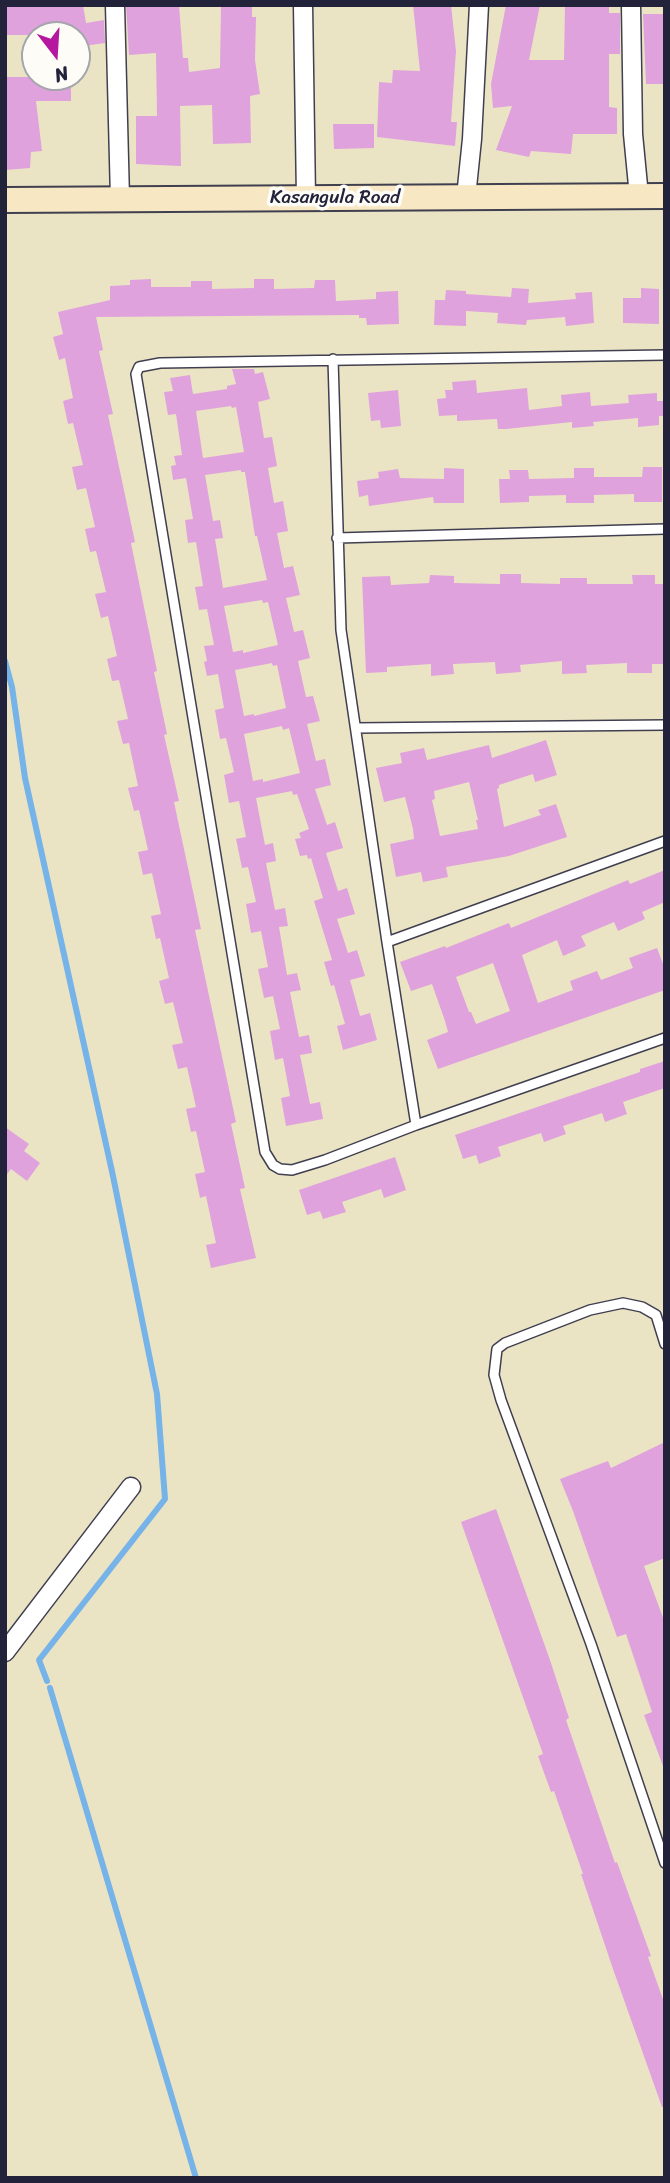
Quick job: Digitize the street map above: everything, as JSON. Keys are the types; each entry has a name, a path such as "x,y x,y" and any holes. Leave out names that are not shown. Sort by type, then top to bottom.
{"main road":[{"name":"Kasangula Road","path":"5,200 665,196"}],"street":[{"path":"115,5 120,199"},
{"path":"303,5 306,198"},
{"path":"466,197 479,5"},
{"path":"631,5 633,134 639,196"},
{"path":"5,1653 131,1487"}],"lane":[{"path":"665,355 147,364 139,367 136,374 265,1153 273,1165 279,1170 292,1170 325,1160 416,1125 665,1038"},
{"path":"333,359 341,630 416,1125"},
{"path":"337,538 665,529"},
{"path":"356,728 665,725"},
{"path":"387,942 665,841"},
{"path":"665,1344 656,1315 642,1307 623,1303 590,1310 505,1343 497,1349 494,1375 591,1644 665,1864"}],"building":[{"path":"5,5 83,5 86,21 21,21 21,35 5,35"},
{"path":"126,5 179,5 183,58 188,58 189,72 220,68 221,5 252,5 252,17 256,17 255,60 260,94 250,96 251,143 213,144 212,105 180,106 181,166 136,164 136,116 157,116 156,53 129,55"},
{"path":"413,5 451,5 456,51 451,122 457,122 455,146 377,137 379,82 392,83 393,70 420,71"},
{"path":"506,5 540,5 529,60 564,60 565,5 609,5 609,13 620,13 620,54 609,54 609,107 617,108 617,134 573,134 571,154 531,151 529,157 496,150 512,106 493,108 491,84"},
{"path":"643,14 665,14 665,84 646,84"},
{"path":"104,20 105,43 91,45 91,22"},
{"path":"5,77 21,77 21,91 71,91 71,101 36,101 42,151 31,152 30,168 5,170"},
{"path":"333,124 374,124 374,148 334,149"},
{"path":"151,279 151,287 191,287 191,281 212,281 212,289 254,288 254,279 274,279 274,289 314,288 315,280 335,280 336,301 376,299 376,292 398,291 399,324 367,325 366,318 359,318 359,315 96,317 103,350 99,351 113,414 108,415 135,542 131,543 157,671 154,672 167,734 164,735 179,801 174,802 201,929 195,930 236,1122 231,1124 245,1188 240,1189 256,1258 211,1268 206,1245 216,1243 206,1196 200,1198 195,1174 205,1172 196,1131 191,1132 186,1109 196,1107 187,1067 178,1069 172,1045 183,1043 173,1002 165,1004 159,981 169,978 160,938 156,939 151,916 161,914 152,873 143,875 138,852 148,850 139,810 134,811 128,788 138,786 129,743 123,744 117,721 128,719 119,680 112,681 107,659 117,656 108,616 101,618 95,594 106,592 96,551 90,552 85,529 95,527 86,488 77,490 72,467 83,465 73,423 68,424 63,401 73,398 65,358 59,360 53,337 63,334 58,312 110,300 110,286 130,285 130,280"},
{"path":"512,288 529,289 528,303 576,299 575,293 592,292 594,323 566,326 565,317 527,320 526,325 497,323 498,313 466,311 466,326 434,325 435,300 445,300 446,290 511,297"},
{"path":"641,288 659,289 659,324 623,323 623,298 641,298"},
{"path":"232,369 254,369 255,374 263,372 270,399 258,402 264,438 272,437 277,466 268,468 274,503 283,501 288,531 277,533 284,568 293,566 300,595 286,598 294,632 303,630 310,658 298,661 306,697 313,696 320,721 307,724 316,761 325,759 331,785 315,789 327,825 335,822 343,848 326,853 338,891 347,888 355,914 337,919 348,953 357,950 365,976 350,980 360,1016 370,1013 377,1040 343,1050 337,1026 345,1024 324,962 332,960 314,901 323,898 311,858 308,859 307,855 300,856 295,839 301,838 299,833 309,829 297,794 293,795 292,791 256,798 265,845 273,843 276,861 266,863 275,910 285,908 288,926 279,927 287,975 297,973 301,990 290,992 299,1037 309,1035 312,1053 300,1055 310,1104 320,1102 323,1119 286,1126 281,1098 290,1096 283,1058 275,1060 270,1031 280,1029 273,996 264,998 258,969 268,967 261,931 251,933 246,904 256,902 248,867 242,868 236,839 246,837 239,801 229,803 224,775 234,772 226,738 220,739 215,710 224,708 218,674 207,676 204,662 207,661 204,646 214,645 207,609 199,610 195,587 203,586 196,542 188,543 185,520 193,519 186,478 173,480 171,466 176,465 174,456 182,455 176,414 168,415 164,392 173,391 170,378 190,375 193,394 227,389 227,386 236,384","holes":["236,407 244,452 203,458 196,411","241,470 245,472 255,536 267,580 223,588 215,539 223,538 220,520 213,521 205,475","262,600 263,603 268,602 278,645 243,653 243,650 233,652 224,606","272,663 273,666 277,665 286,708 244,716 235,670","282,726 283,730 289,728 300,773 263,782 263,779 253,781 244,734"]},
{"path":"476,380 477,393 527,388 529,410 562,406 561,395 590,392 591,406 629,403 628,395 657,393 657,401 665,401 665,416 659,416 659,425 638,427 638,418 593,422 594,426 572,428 572,422 498,429 497,419 457,421 457,415 439,416 437,399 446,398 445,390 453,390 452,382"},
{"path":"398,390 401,426 381,428 380,420 371,421 368,393"},
{"path":"643,467 662,467 662,502 634,502 634,494 594,495 594,503 566,503 566,495 529,496 529,502 500,503 499,479 510,479 509,470 528,470 529,479 574,478 574,468 594,468 594,477 642,477"},
{"path":"444,468 464,469 464,503 434,503 433,497 369,506 368,495 359,497 357,481 379,478 378,472 398,469 400,478 444,479"},
{"path":"500,574 521,574 521,583 560,584 560,578 587,578 587,584 633,584 632,575 655,575 655,584 665,584 665,664 652,664 652,673 627,673 627,663 586,665 587,673 562,674 562,661 520,665 521,672 496,674 495,662 453,664 454,674 431,676 431,664 387,667 387,672 366,673 362,577 390,576 391,585 429,583 430,575 454,576 454,583 500,584"},
{"path":"546,740 557,775 535,782 533,774 499,785 497,789 504,827 541,815 538,810 556,804 567,837 509,856 446,867 448,877 423,882 421,872 396,877 390,844 414,839 413,829 405,797 384,802 376,768 402,763 400,753 424,748 427,760 489,745 492,758","holes":["469,782 478,829 440,836 432,800 435,799 434,791"]},
{"path":"665,870 665,902 642,912 645,919 618,931 614,922 581,936 586,946 563,956 557,940 522,955 538,1003 573,990 570,981 597,971 601,980 633,968 629,958 657,948 665,969 665,990 438,1069 427,1040 448,1032 432,984 411,991 400,962 445,946 446,948 509,923 511,928 628,880 630,884","holes":["493,963 510,1011 476,1024 456,977"]},
{"path":"665,1061 665,1088 623,1102 627,1114 605,1122 602,1113 563,1126 566,1134 544,1142 541,1133 498,1147 501,1156 479,1164 476,1155 463,1159 455,1135"},
{"path":"5,1127 29,1144 24,1151 40,1163 27,1181 11,1169 5,1177"},
{"path":"395,1157 406,1190 384,1198 381,1189 342,1202 346,1212 323,1219 320,1211 307,1215 299,1190"},
{"path":"665,1442 665,1558 644,1566 665,1623 663,1766 644,1715 652,1712 626,1634 617,1637 560,1479 608,1461 611,1468"},
{"path":"496,1509 550,1660 569,1718 566,1720 615,1863 617,1862 651,1956 648,1957 665,2005 665,2106 662,2107 554,1791 551,1792 538,1756 543,1754 461,1522"}],"waterway":[{"path":"5,661 12,687 25,778 113,1176 157,1394 165,1499 39,1660 47,1681"},
{"path":"50,1688 196,2178"}]}
